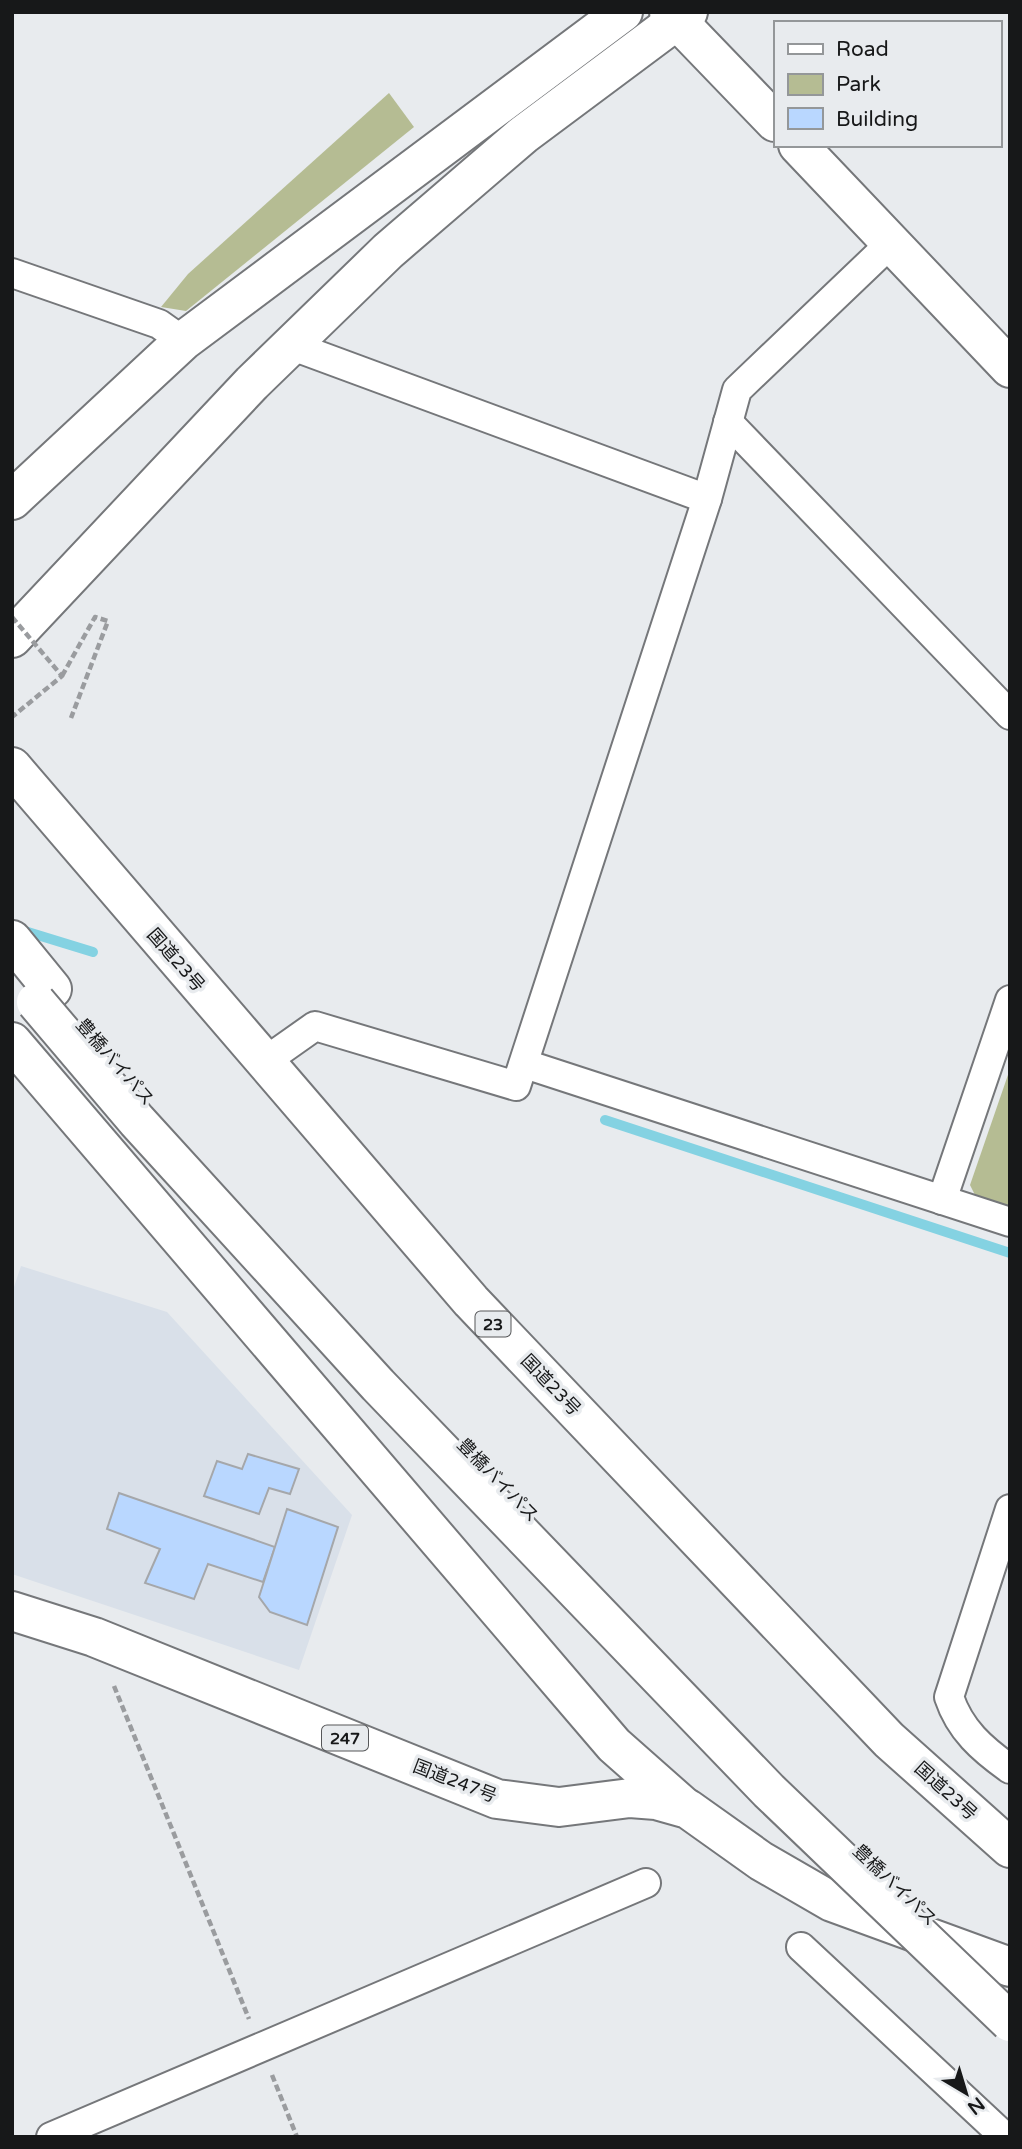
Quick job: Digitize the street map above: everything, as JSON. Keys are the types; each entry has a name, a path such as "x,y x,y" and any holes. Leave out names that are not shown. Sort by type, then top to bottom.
{"main road":[{"path":"12,500 183,341 623,12"},
{"path":"12,638 27,613 290,345 388,251 523,135 678,15 774,121"},
{"path":"800,147 1010,368"},
{"name":"国道23号","path":"12,767 471,1301 889,1740 1010,1848"},
{"name":"豊橋バイパス","path":"12,940 152,1103 393,1371 782,1777 1010,1995"},
{"name":"豊橋バイパス","path":"12,974 137,1121 387,1395 769,1791 1010,2022"},
{"path":"12,1042 614,1745 688,1809"},
{"name":"国道247号","path":"12,1611 94,1637 496,1799 559,1807 643,1799 688,1809 761,1861 832,1902 1010,1967"},
{"path":"889,1740 1010,1865"}],"street":[{"path":"264,1062 315,1026 516,1086 707,499 737,390 892,242"},
{"path":"12,273 159,324 183,341"},
{"path":"290,345 707,499"},
{"path":"728,422 1010,715"},
{"path":"942,1200 1010,1000"},
{"path":"525,1064 1010,1222"},
{"path":"1009,1512 949,1697 957,1721 985,1751 1010,1769"},
{"path":"51,2137 646,1883"},
{"path":"802,1947 1005,2137"}],"path":[{"path":"27,613 62,676"},
{"path":"12,717 62,676 95,617 108,621 71,718"},
{"path":"94,1637 297,2137"}],"shaded area":[{"path":"21,1266 167,1312 352,1515 299,1670 12,1574 12,1293"}],"green space":[{"path":"389,93 414,127 186,311 161,307 188,274"},
{"path":"1010,1069 1010,1208 976,1197 970,1185"}],"building":[{"path":"248,1454 299,1469 290,1494 269,1488 259,1514 204,1496 217,1461 242,1469"},
{"path":"119,1493 275,1547 263,1582 208,1564 194,1599 145,1583 160,1549 107,1529"},
{"path":"287,1509 338,1527 307,1625 270,1612 259,1597"}],"waterway":[{"path":"18,929 93,952"},
{"path":"605,1120 1010,1253"}]}
